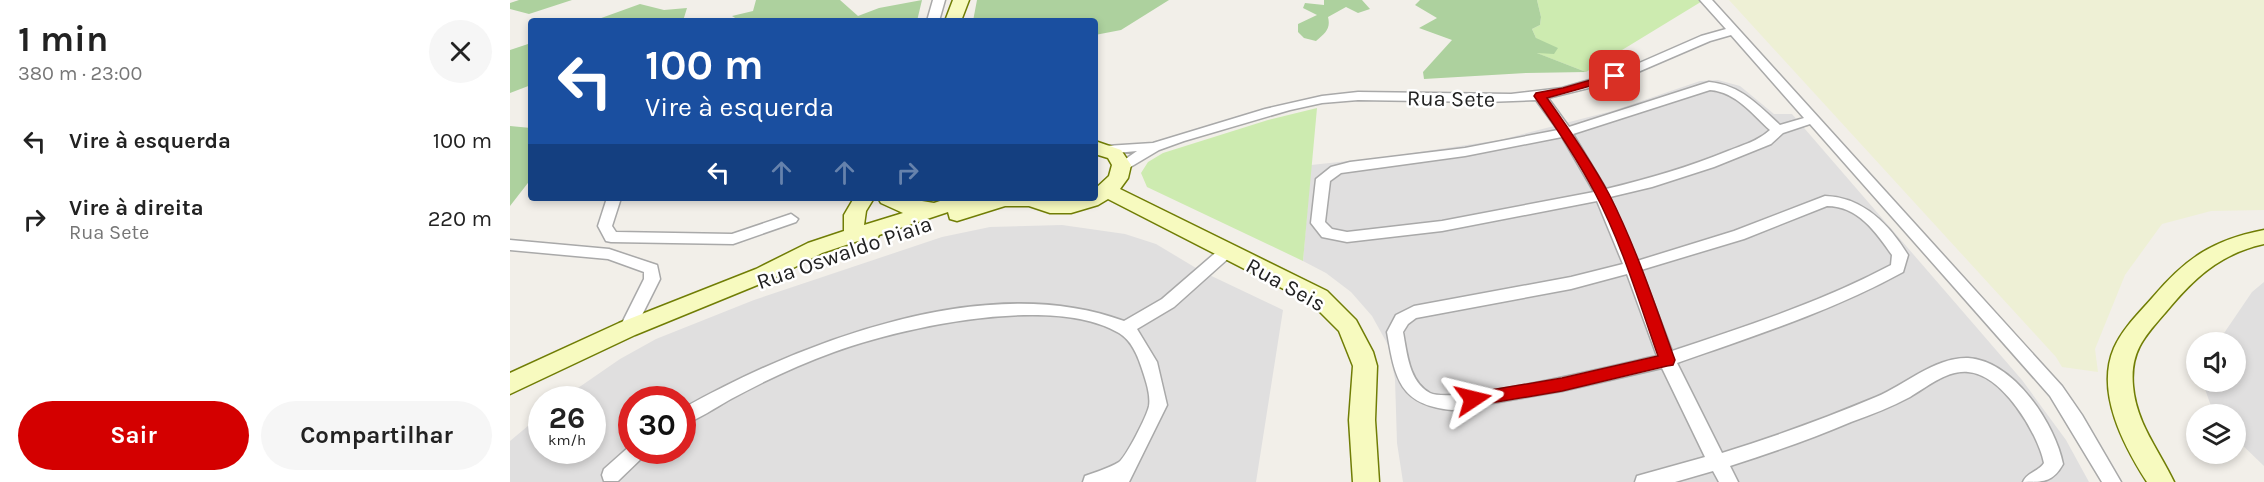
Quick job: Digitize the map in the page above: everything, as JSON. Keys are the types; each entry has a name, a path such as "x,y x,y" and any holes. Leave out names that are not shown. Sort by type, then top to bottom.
{"street":[{"path":"934,18 939,0"},
{"path":"954,18 961,0"},
{"path":"1706,1 2056,391 2076,420 2112,482"},
{"path":"1695,44 1708,23 1710,13 1706,1"},
{"name":"Rua Sete","path":"1122,168 1139,155 1162,144 1268,113 1335,98 1360,96 1494,100 1540,96 1565,91 1630,71 1715,34 1733,31"},
{"path":"1778,130 1736,92 1716,86 1702,88 1621,117 1565,132 1465,152 1342,168 1323,179 1318,223 1327,233 1347,237 1484,219 1647,184 1709,164 1766,141 1778,130 1814,119"},
{"path":"1540,96 1565,132 1602,194 1634,267 1667,360 1689,409 1729,482"},
{"name":"Rua Sete","path":"1101,148 1162,144"},
{"path":"1101,148 1117,158 1122,168 1119,180 1108,191"},
{"name":"Rua Oswaldo Piaia","path":"1098,197 1108,191"},
{"name":"Rua Seis","path":"1108,191 1319,297 1348,326 1365,366 1362,420 1366,482"},
{"path":"1831,200 1846,203 1861,210 1900,255 1898,268 1835,300 1667,360 1562,384 1452,403 1434,402 1420,397 1407,381 1395,333 1397,325 1408,315 1424,310 1571,284 1634,267 1739,235 1818,203 1831,200"},
{"path":"613,201 604,226 611,237 733,239 791,219"},
{"path":"894,201 903,206 922,209 963,201"},
{"name":"Rua Oswaldo Piaia","path":"510,384 627,329 764,274 815,248 963,201"},
{"name":"Rua Oswaldo Piaia","path":"695,302 1001,201"},
{"name":"Rua Oswaldo Piaia","path":"1035,201 1043,205 1072,206 1092,201"},
{"path":"859,204 852,226 856,234 866,236 913,229"},
{"path":"815,248 844,224 859,204"},
{"path":"2161,482 2136,439 2125,408 2121,377 2124,352 2139,329 2183,275 2201,260 2223,248 2264,237"},
{"path":"510,245 609,254 652,269 652,279 627,329"},
{"path":"1126,328 1168,303 1226,252"},
{"path":"696,410 742,384 795,360 852,339 925,320 980,314 1061,311 1093,317 1126,328 1142,349 1153,372 1158,407 1123,474 1092,482"},
{"path":"1644,482 1717,462 1812,431 1891,398 1952,368 1967,365 1989,371 2007,383 2048,441 2054,464 2048,473 2032,482"},
{"path":"607,480 624,464"}],"shaded area":[{"path":"1718,80 1740,86 1774,114 1792,114 2022,380 2066,440 2089,482 1403,482 1397,443 1395,379 1388,345 1372,316 1351,292 1326,273 1303,261 1311,165 1386,157 1500,140 1612,111 1700,81"},
{"path":"1062,225 1125,234 1156,244 1201,271 1283,310 1256,482 510,482 510,441 528,426 528,464 606,464 606,386 581,386 620,359 656,339 754,300 942,237 990,227"},
{"path":"2264,282 2264,466 2246,449 2246,404 2210,404 2206,392 2246,392 2246,332 2225,332 2252,292"}],"green space":[{"path":"519,0 572,0 529,14 510,9 510,3"},
{"path":"756,0 840,0 858,16 879,8 922,0 918,18 735,18 732,16 753,11"},
{"path":"977,0 1169,0 1121,30 1098,34 1098,18 974,18"},
{"path":"1324,0 1362,0 1370,9 1358,13 1346,7 1328,17 1328,28 1316,41 1304,38 1298,32 1298,24 1317,15 1303,8 1305,3 1324,5"},
{"path":"1420,0 1537,0 1541,17 1540,25 1532,29 1536,38 1558,48 1554,54 1537,53 1586,72 1424,79 1423,72 1452,40 1419,28 1437,18 1415,5"},
{"path":"1537,0 1704,0 1586,72 1534,52 1536,38 1532,29 1540,25 1541,17"},
{"path":"1729,0 2264,0 2264,210 2211,211 2162,224 2125,275 2095,349 2098,372 2062,367 2056,357"},
{"path":"640,4 664,10 687,8 684,18 601,18"},
{"path":"528,44 528,86 510,93 510,50"},
{"path":"1317,108 1303,261 1147,187 1141,173 1148,162 1163,153 1268,120"},
{"path":"510,126 528,128 528,183 510,206"}],"route":[{"path":"1473,399 1604,376 1667,360 1634,267 1602,194 1565,132 1540,96 1615,76"}]}
